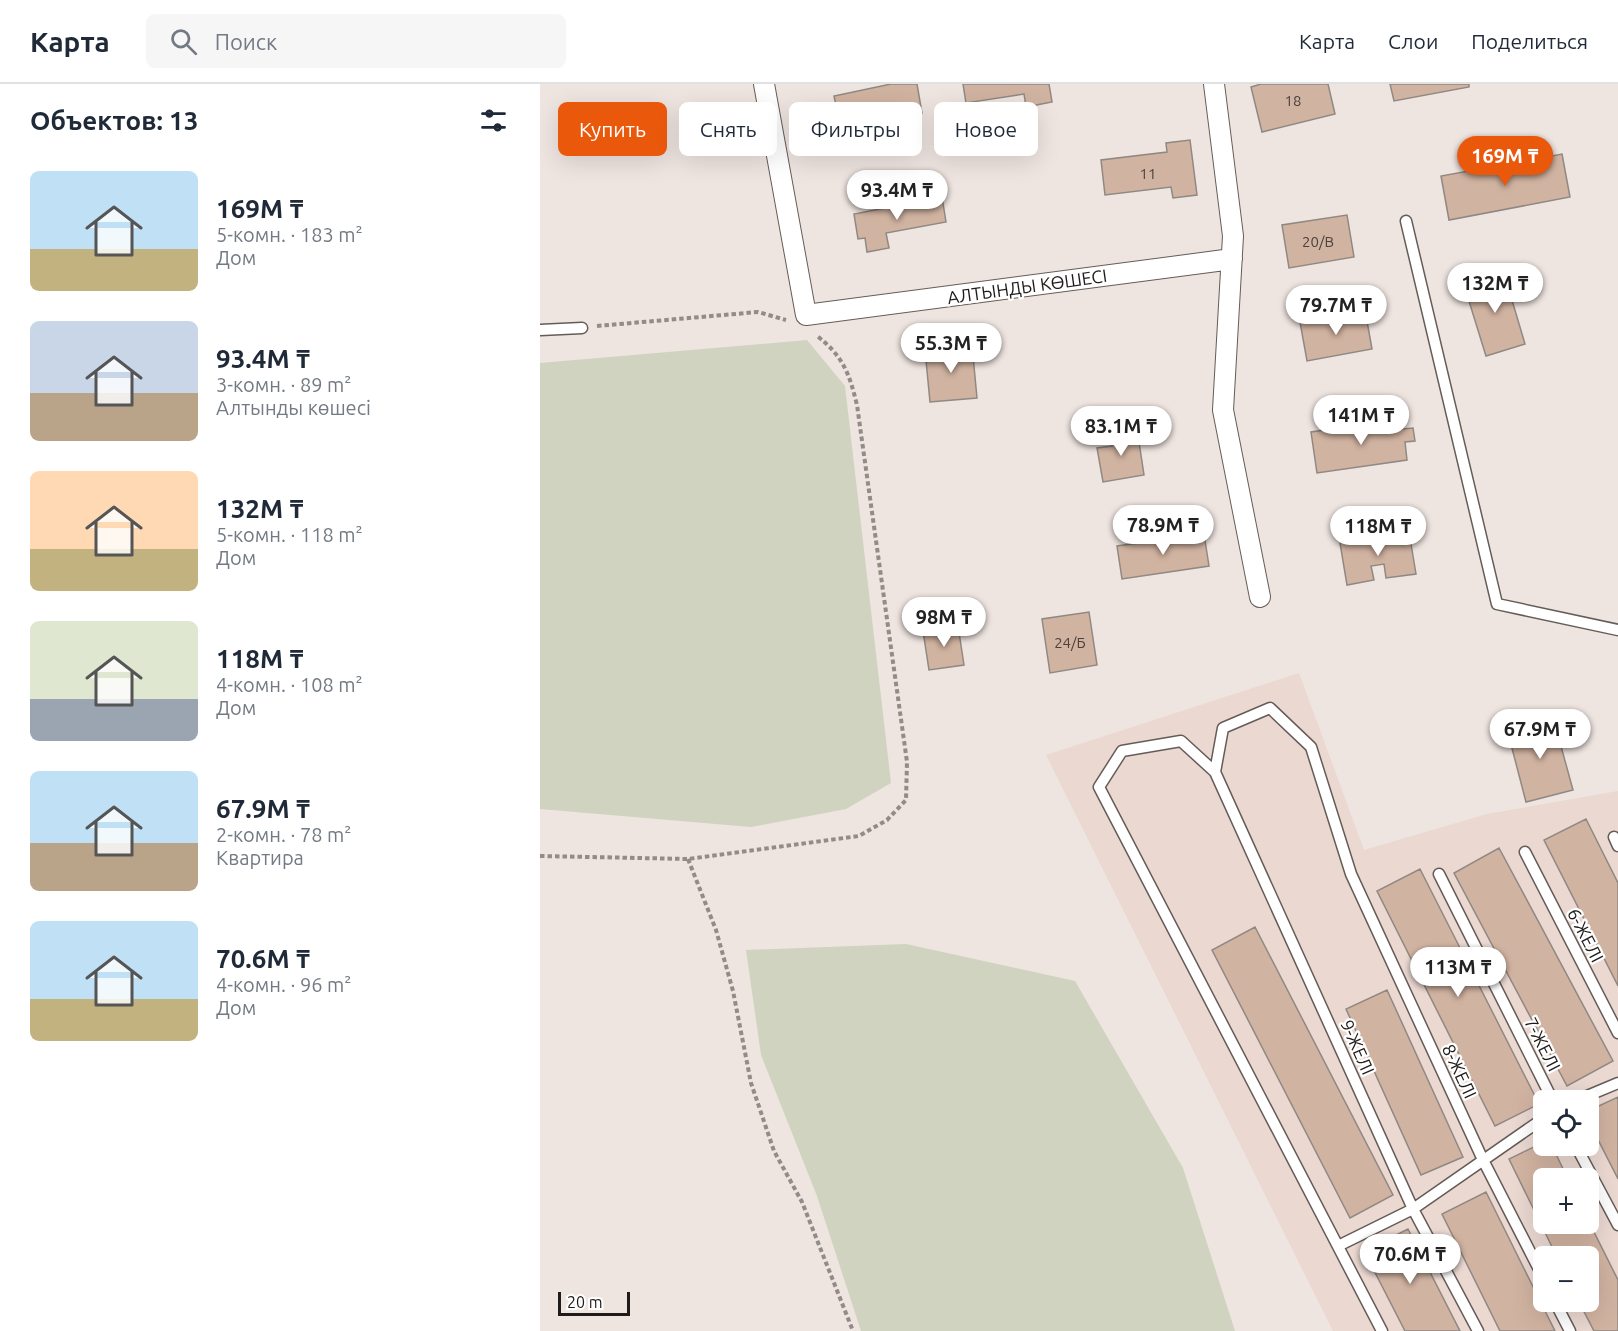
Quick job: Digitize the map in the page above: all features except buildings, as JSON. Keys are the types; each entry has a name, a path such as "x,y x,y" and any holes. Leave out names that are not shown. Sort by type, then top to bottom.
{"street":[{"name":"АЛТЫНДЫ КӨШЕСІ","path":"764,84 806,315 1232,259"},
{"path":"1214,84 1233,236 1223,410 1260,597"}],"lane":[{"path":"1406,221 1497,604 1618,630"},
{"path":"540,330 582,328"},
{"name":"8-ЖЕЛІ","path":"1215,772 1222,728 1270,708 1311,747 1351,874 1483,1160 1533,1258"},
{"path":"1215,772 1181,741 1122,751 1099,787 1382,1331"},
{"name":"9-ЖЕЛІ","path":"1215,772 1413,1209 1478,1331"},
{"name":"6-ЖЕЛІ","path":"1525,852 1618,1033"},
{"name":"7-ЖЕЛІ","path":"1439,874 1547,1090"},
{"path":"1599,1091 1618,1083"},
{"path":"1338,1246 1413,1209 1533,1126"},
{"path":"1581,1156 1618,1225"},
{"path":"1560,1312 1570,1331"}],"path":[{"path":"582,328 758,312 789,321"},
{"path":"540,856 688,859 859,836 887,820 906,800 907,762 857,405 848,372 830,346 815,334"},
{"path":"688,859 716,930 733,991 752,1083 774,1150 801,1202 853,1331"}],"shaded area":[{"path":"1299,673 1364,850 1487,814 1618,791 1618,1331 1333,1331 1046,755"}],"green space":[{"path":"807,340 845,386 891,783 846,809 751,827 540,809 540,363"},
{"path":"906,944 1075,981 1183,1168 1235,1331 861,1331 817,1196 761,1055 746,950"}]}
